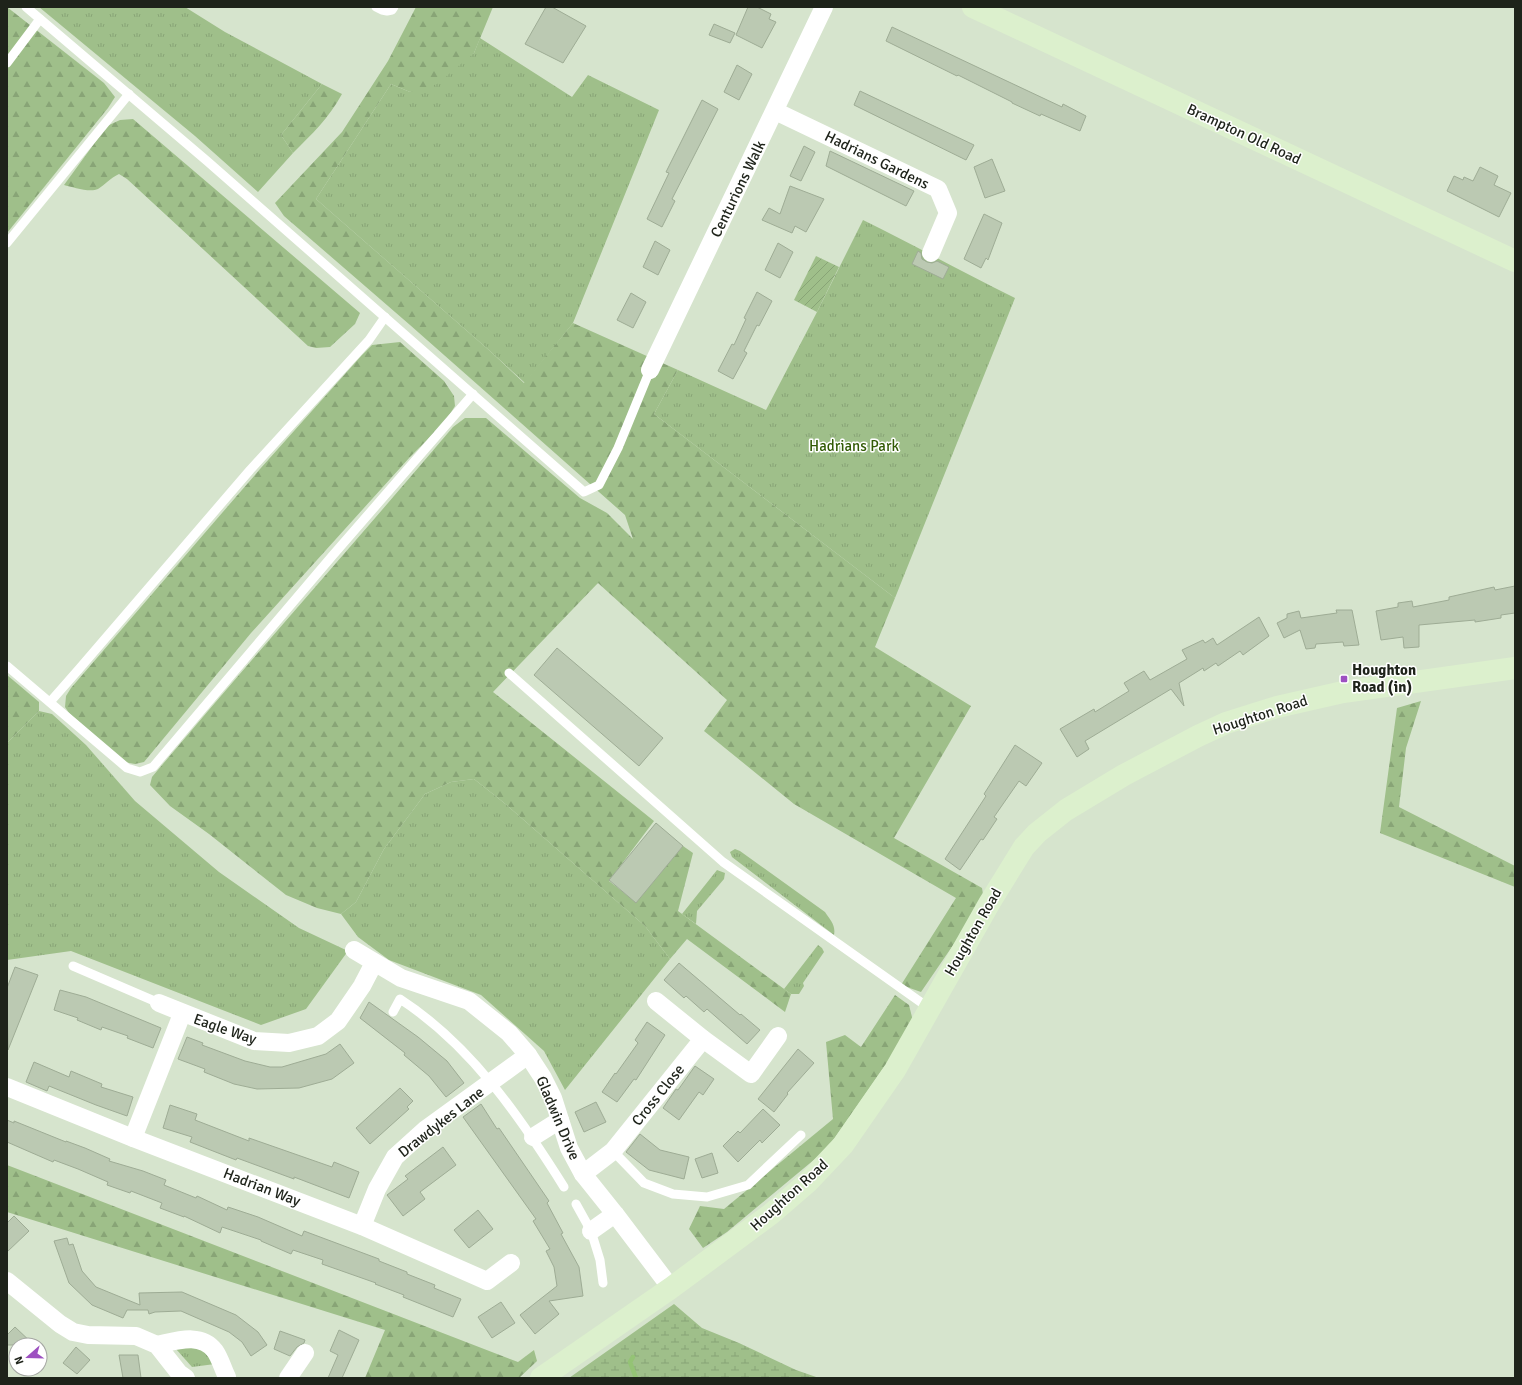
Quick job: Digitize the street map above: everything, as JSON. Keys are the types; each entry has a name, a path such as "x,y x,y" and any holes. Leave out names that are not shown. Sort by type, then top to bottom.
{"street":[{"name":"Centurions Walk","path":"650,370 824,7"},
{"name":"Brampton Old Road","path":"973,7 1515,262"},
{"name":"Hadrians Gardens","path":"775,111 938,189 948,212 931,253"},
{"name":"Houghton Road","path":"541,1378 671,1288 771,1214 808,1182 843,1144 895,1070 990,902 1024,847 1038,833 1066,810 1124,775 1226,723 1277,707 1342,692 1515,668"},
{"name":"Gladwin Drive","path":"354,950 401,978 469,1001 509,1033 528,1055 543,1078 553,1098 568,1148 583,1174 616,1214 671,1288"},
{"name":"Eagle Way","path":"159,1003 182,1014 254,1041 289,1043 318,1036 338,1021 362,986 374,962"},
{"path":"656,1000 703,1039 750,1074 778,1036"},
{"path":"133,1138 182,1014"},
{"name":"Cross Close","path":"583,1174 613,1151 703,1039"},
{"name":"Drawdykes Lane","path":"362,1226 377,1189 395,1157 426,1129 528,1055"},
{"name":"Hadrian Way","path":"7,1087 133,1138 362,1226 487,1282 511,1263"},
{"path":"532,1137 560,1120"},
{"path":"591,1232 616,1214"},
{"path":"7,1281 60,1324 73,1332 88,1335 136,1336 157,1345 179,1373 186,1378"},
{"path":"157,1345 190,1339 204,1341 215,1351 225,1378"},
{"path":"288,1378 305,1353"}],"lane":[{"path":"26,7 129,94 584,492 599,485 618,448 650,370"},
{"path":"376,7 387,11 392,10 394,7"},
{"path":"7,63 40,19"},
{"path":"7,243 129,94"},
{"path":"50,702 250,470 369,340 385,317"},
{"path":"7,666 127,768 140,772 153,767 328,561 473,394"},
{"path":"509,673 723,862 930,1008"},
{"path":"73,966 159,1003"},
{"path":"392,1012 400,999 422,1013 443,1031 491,1082 532,1137 564,1187"},
{"path":"613,1151 644,1183 673,1194 707,1197 748,1185 801,1135"},
{"path":"576,1204 591,1232 600,1260 603,1283"}],"green space":[{"path":"7,7 104,83 115,97 108,108 7,233"},
{"path":"39,7 185,7 225,32 322,84 281,135 293,153 258,192 195,136"},
{"path":"416,7 493,7 474,53 437,84 410,92 391,84 316,199 490,351 524,383 573,323 678,370 654,414 895,598 875,647 971,706 894,838 982,888 984,900 921,992 901,985 956,898 794,804 704,731 727,700 598,583 493,692 654,821 609,881 636,902 683,846 693,853 678,911 791,994 785,1012 687,939 670,959 645,926 503,802 474,779 451,782 425,794 384,849 356,902 341,914 317,908 286,895 209,834 170,806 150,785 152,777 227,689 453,427 465,418 486,418 580,498 607,513 633,539 625,515 284,216 275,203 342,132 388,61"},
{"path":"480,38 572,97 588,75 659,110 573,323 525,383 316,199 391,84 410,92 474,53"},
{"path":"322,84 342,94 326,118 293,153 281,135"},
{"path":"133,119 360,313 355,324 330,347 316,348 308,346 127,179 119,174 95,190 81,189 64,185 107,126 120,120"},
{"name":"Hadrians Park","path":"863,220 1015,298 895,598 654,414 678,370 766,410"},
{"path":"816,256 839,267 817,312 794,300"},
{"path":"400,342 444,381 454,396 455,406 445,422 410,457 251,633 144,762 135,764 124,762 69,713 65,707 66,696 71,688 260,469 362,355 372,345"},
{"path":"7,675 39,702 39,711 7,743"},
{"path":"1421,701 1406,748 1399,807 1515,866 1515,887 1380,833 1397,708"},
{"path":"39,711 52,714 86,745 135,801 219,872 299,928 348,951 306,1009 261,1025 71,951 7,960 7,743"},
{"path":"474,779 503,802 645,926 670,959 565,1090 544,1051 481,995 389,960 358,937 341,914 356,902 384,849 425,794 451,782"},
{"path":"735,849 740,851 825,912 833,925 834,935 732,857 730,852"},
{"path":"717,870 725,873 724,879 697,911 696,924 682,914"},
{"path":"818,945 824,952 803,983 804,986 799,994 791,994 784,989"},
{"path":"895,995 909,1005 913,1021 896,1050 827,1149 727,1232 703,1248 689,1229 700,1206 724,1209 833,1119 826,1042 845,1035 861,1047"},
{"path":"7,1165 518,1362 534,1350 537,1361 519,1378 365,1378 385,1330 7,1212"},
{"path":"674,1304 702,1328 739,1343 796,1370 819,1378 569,1378"},
{"path":"199,1346 215,1364 192,1367 176,1349"}],"building":[{"path":"546,7 552,7 586,26 563,63 525,44"},
{"path":"748,7 757,7 771,14 769,19 776,22 762,48 736,35"},
{"path":"714,24 735,33 730,43 709,35"},
{"path":"892,27 1062,107 1063,104 1086,116 1080,131 1041,114 1040,116 886,41"},
{"path":"737,65 752,74 739,100 724,92"},
{"path":"860,91 974,145 966,160 854,105"},
{"path":"702,100 718,109 672,199 675,201 662,227 647,219 669,173 666,172"},
{"path":"804,146 815,152 801,181 790,176"},
{"path":"830,151 914,191 906,206 826,166"},
{"path":"992,159 1005,191 985,198 974,167"},
{"path":"1480,167 1498,176 1494,185 1511,193 1499,217 1447,191 1454,176 1463,180 1464,177 1473,181"},
{"path":"790,186 824,199 806,232 795,226 792,233 762,220 769,208 780,214"},
{"path":"984,214 1002,223 988,260 986,258 981,268 964,259"},
{"path":"655,241 670,250 658,275 643,267"},
{"path":"778,243 793,252 780,278 765,270"},
{"path":"918,251 921,253 922,259 927,262 932,263 937,261 949,267 943,279 912,264"},
{"path":"757,292 772,301 759,326 757,325 744,351 747,353 733,379 718,371 732,344 734,345 746,319 744,318"},
{"path":"631,293 646,302 633,328 617,320"},
{"path":"1515,586 1515,613 1501,615 1501,618 1475,622 1475,620 1419,625 1419,647 1404,648 1403,637 1381,640 1376,611 1398,607 1398,603 1412,601 1413,607 1449,600 1449,597 1494,587 1495,590"},
{"path":"1336,610 1352,610 1359,645 1344,646 1343,642 1316,644 1315,648 1306,649 1300,630 1284,638 1277,623 1287,618 1287,614 1299,611 1301,618 1337,613"},
{"path":"1259,617 1269,636 1243,655 1240,651 1218,666 1216,663 1204,671 1203,668 1179,683 1184,706 1171,689 1085,741 1089,749 1077,757 1060,729 1094,709 1095,712 1129,691 1124,683 1144,671 1150,680 1187,659 1182,650 1203,640 1205,643 1213,638 1217,645"},
{"path":"557,648 663,738 639,766 534,675"},
{"path":"1015,745 1042,763 1026,786 1019,781 994,817 997,819 983,840 981,839 960,870 945,859 986,796 984,794"},
{"path":"656,823 683,846 636,903 609,880"},
{"path":"679,963 760,1030 747,1044 707,1009 704,1012 686,996 684,998 664,980"},
{"path":"15,967 38,975 8,1050 7,988"},
{"path":"60,990 86,997 161,1028 153,1048 127,1038 128,1036 102,1027 101,1030 77,1020 78,1018 54,1010"},
{"path":"369,1002 418,1037 447,1061 464,1083 446,1097 429,1076 404,1055 405,1053 360,1018"},
{"path":"647,1022 665,1035 636,1080 634,1079 617,1102 602,1092 638,1043 635,1040"},
{"path":"187,1037 203,1043 202,1045 245,1061 270,1067 282,1067 326,1054 340,1044 354,1063 332,1079 299,1088 257,1089 234,1084 204,1072 205,1069 178,1059"},
{"path":"798,1049 814,1063 787,1093 788,1094 774,1112 758,1099"},
{"path":"34,1062 69,1077 71,1071 102,1084 101,1087 133,1097 127,1116 49,1086 47,1091 26,1082"},
{"path":"695,1066 714,1079 703,1095 699,1092 679,1120 663,1108"},
{"path":"400,1088 413,1101 407,1107 409,1109 370,1144 356,1128"},
{"path":"596,1102 606,1122 584,1132 575,1112"},
{"path":"481,1104 497,1129 499,1128 549,1201 547,1203 563,1233 561,1234 579,1267 583,1296 549,1301 559,1314 535,1334 520,1315 557,1286 554,1267 546,1251 550,1249 533,1221 536,1219 463,1117"},
{"path":"170,1105 197,1114 195,1120 249,1141 249,1138 332,1167 334,1162 359,1172 349,1198 294,1177 294,1179 237,1158 236,1160 190,1142 192,1137 163,1128"},
{"path":"763,1109 780,1125 762,1143 760,1140 738,1162 723,1146 738,1131 740,1133"},
{"path":"7,1120 14,1123 14,1121 85,1148 110,1159 109,1161 143,1171 166,1180 164,1185 196,1198 197,1196 227,1210 228,1207 258,1217 302,1236 304,1231 379,1259 379,1261 407,1272 407,1274 435,1285 434,1288 461,1299 453,1317 403,1297 404,1295 375,1284 376,1283 322,1264 323,1260 293,1250 291,1254 261,1240 222,1227 220,1233 184,1216 160,1208 162,1203 131,1191 130,1193 107,1185 108,1182 78,1169 54,1160 53,1162 7,1142"},
{"path":"640,1134 660,1150 689,1157 684,1179 649,1170 626,1152"},
{"path":"443,1147 456,1165 420,1192 425,1199 403,1216 387,1195 408,1179 405,1176"},
{"path":"712,1153 718,1173 702,1178 695,1159"},
{"path":"478,1210 493,1229 469,1248 454,1230"},
{"path":"14,1216 29,1231 7,1252 7,1223"},
{"path":"67,1238 69,1245 73,1244 82,1271 96,1287 140,1305 139,1293 182,1292 236,1315 258,1332 267,1345 251,1356 242,1342 229,1332 181,1311 155,1312 149,1314 148,1310 127,1310 123,1318 92,1305 69,1283 54,1241"},
{"path":"501,1302 515,1323 492,1338 478,1317"},
{"path":"15,1327 26,1337 8,1337 7,1345 7,1335"},
{"path":"339,1330 359,1340 342,1378 328,1378 338,1355 330,1351"},
{"path":"280,1331 305,1340 304,1343 297,1347 290,1356 274,1349"},
{"path":"76,1347 90,1360 77,1374 63,1363"},
{"path":"119,1355 138,1355 141,1378 123,1378"}],"waterway":[{"path":"633,1357 630,1362 636,1378"}],"place":[{"name":"Houghton Road (in)","path":"1344,679"}]}
